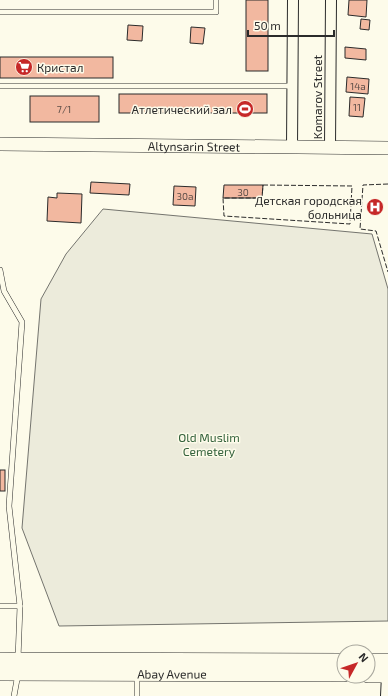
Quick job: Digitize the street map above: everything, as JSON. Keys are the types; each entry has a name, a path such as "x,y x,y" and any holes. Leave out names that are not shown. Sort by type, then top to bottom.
{"main road":[{"name":"Abay Avenue","path":"0,660 18,666 137,674 336,674"},
{"name":"Abay Avenue","path":"0,673 18,666 336,661"},
{"path":"376,665 388,670"},
{"path":"376,672 388,670"}],"street":[{"name":"Komarov Street","path":"292,147 293,0"},
{"name":"Komarov Street","path":"330,147 331,0"},
{"name":"Altynsarin Street","path":"0,144 388,148"},
{"path":"386,696 388,670"}],"lane":[{"path":"0,12 216,12 216,0"},
{"path":"0,86 292,86"},
{"path":"0,270 4,291 22,322 9,506 20,606 18,666 14,696"},
{"path":"0,606 20,606"},
{"path":"137,674 137,696"}],"green space":[{"name":"Old Muslim Cemetery","path":"103,209 372,234 388,289 388,621 59,626 22,528 41,299 66,254"}],"building":[{"path":"246,0 268,0 268,71 246,71"},
{"path":"349,0 367,0 366,17 348,15"},
{"path":"361,19 370,20 369,30 360,29"},
{"path":"128,25 143,26 142,41 127,40"},
{"path":"191,27 205,28 203,44 190,43"},
{"path":"345,47 366,49 366,60 345,58"},
{"path":"0,57 113,57 113,78 0,78"},
{"path":"347,77 369,79 368,94 346,92"},
{"path":"119,94 267,94 267,113 119,113"},
{"path":"30,96 99,96 99,122 30,122"},
{"path":"350,97 365,98 363,117 349,116"},
{"path":"91,182 130,184 129,195 90,193"},
{"path":"224,185 263,185 262,198 223,198"},
{"path":"174,186 196,187 195,206 173,205"},
{"path":"57,193 82,194 81,223 47,221 48,197 57,198"},
{"path":"0,470 5,470 5,491 0,491"}],"fence":[{"path":"388,184 363,185 360,229 376,231 388,272"},
{"path":"263,185 352,186 350,224 224,216 223,198 262,198 263,185"}],"place":[{"name":"Кристал","path":"24,67"},
{"name":"Атлетический зал","path":"245,109"},
{"name":"Детская городская больница","path":"375,207"}]}
